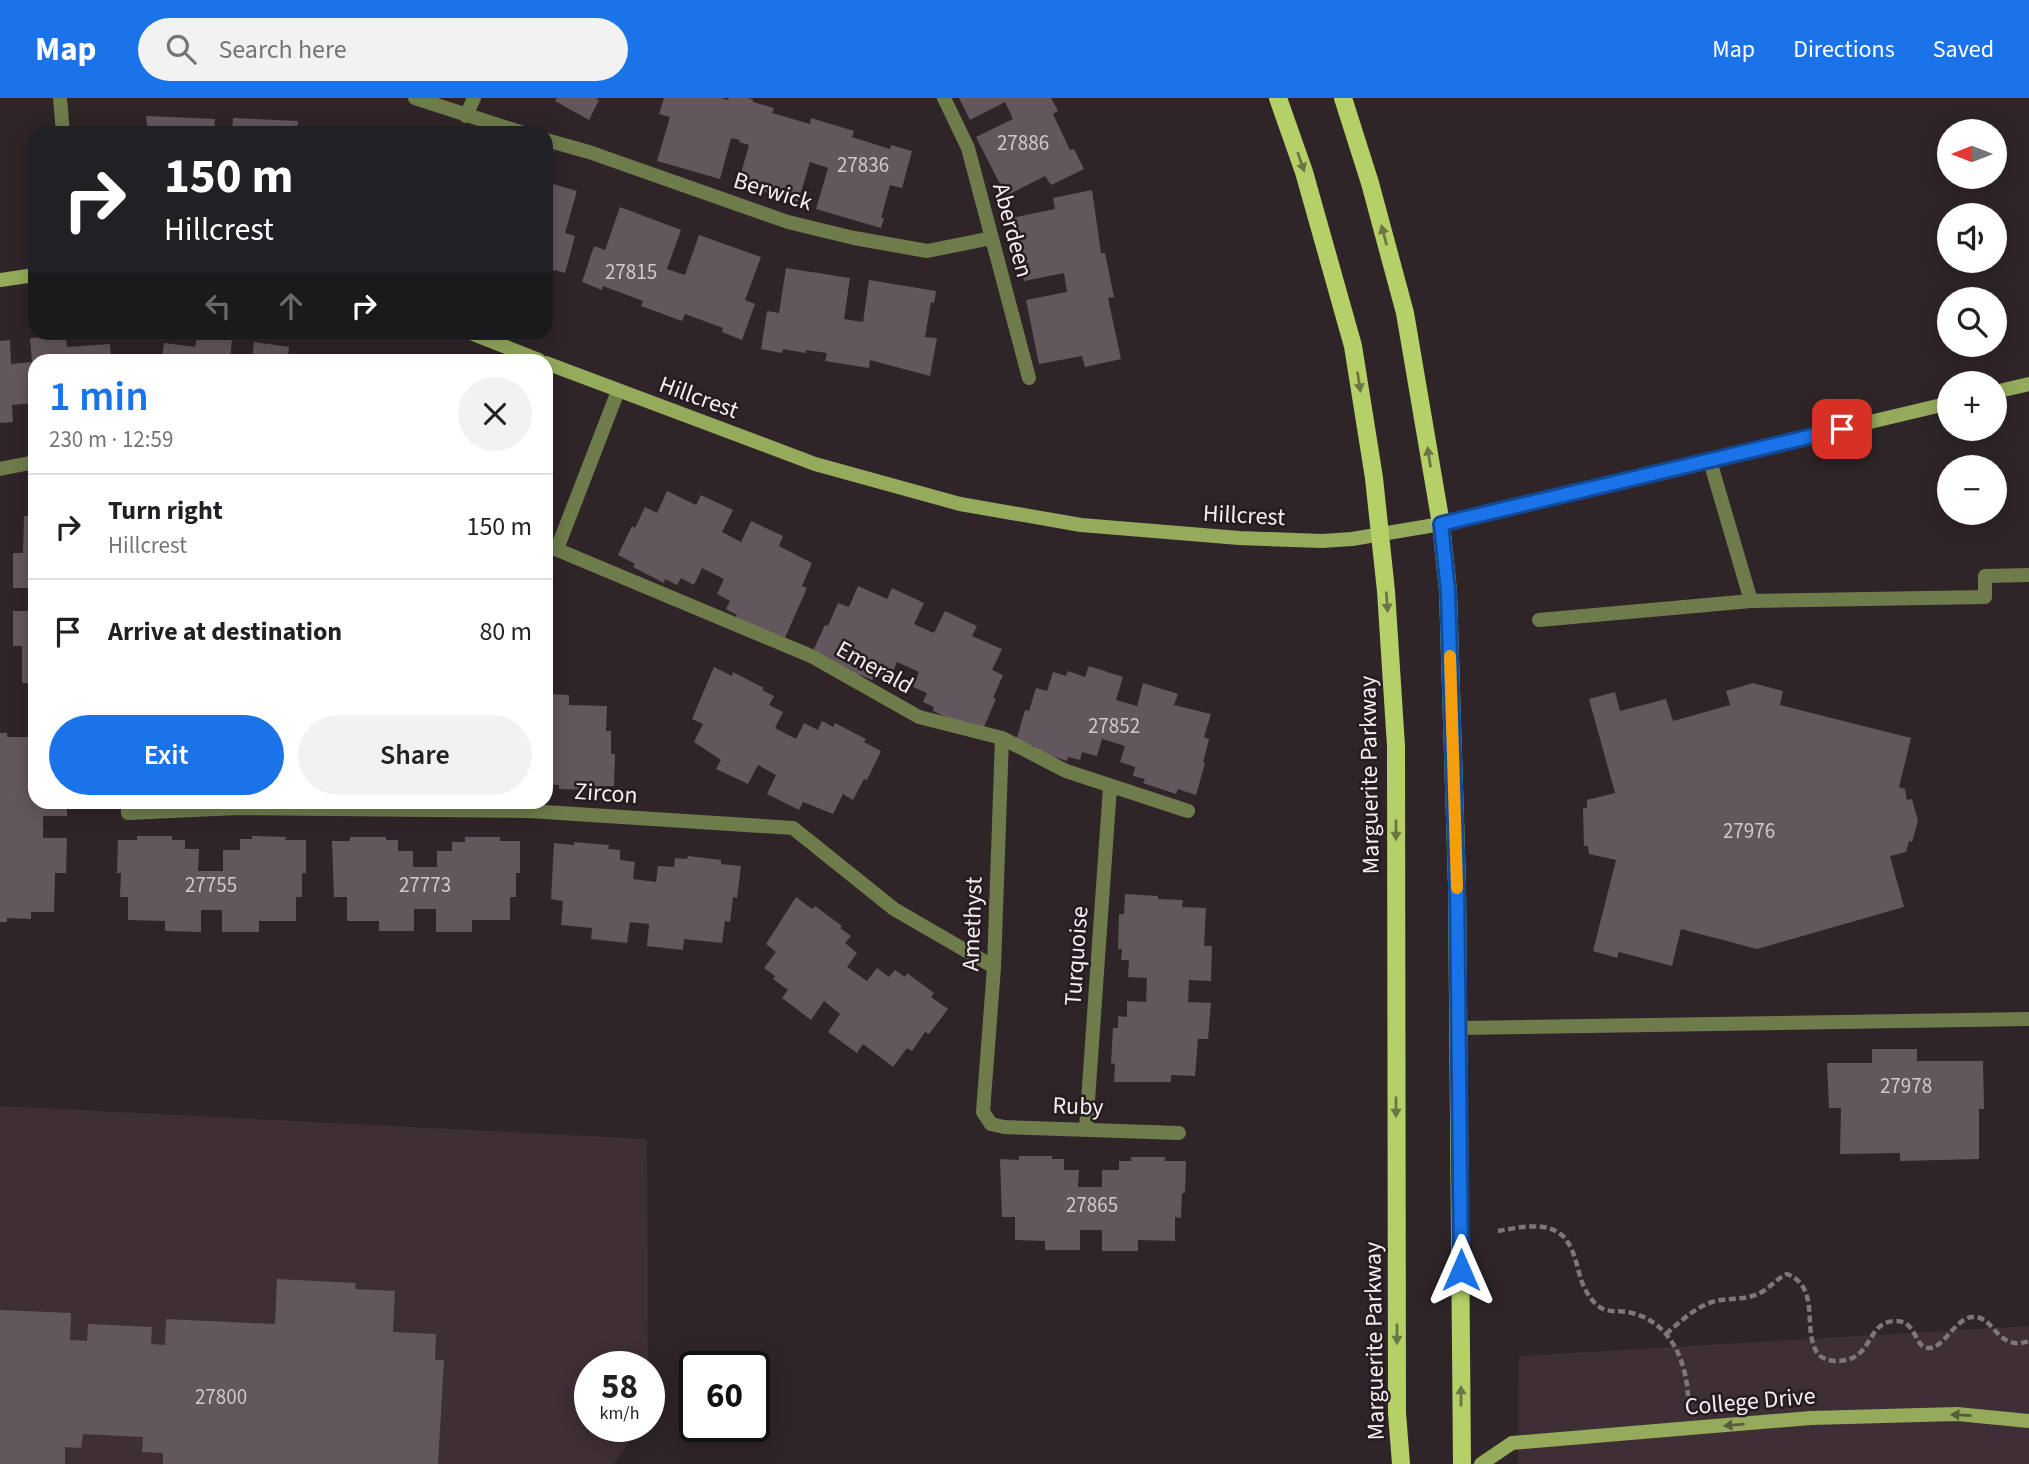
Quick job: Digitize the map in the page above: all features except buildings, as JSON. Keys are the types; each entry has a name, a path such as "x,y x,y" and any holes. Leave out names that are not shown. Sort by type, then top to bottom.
{"main road":[{"name":"Marguerite Parkway","path":"1278,98 1304,172 1353,346 1380,534 1396,746 1397,1399 1401,1464"},
{"path":"1343,98 1370,183 1405,313 1441,524 1448,605 1459,1028 1462,1464"}],"street":[{"path":"60,98 62,126"},
{"path":"415,98 500,126"},
{"path":"466,116 474,98"},
{"name":"Aberdeen","path":"944,98 968,148 1029,378"},
{"name":"Berwick","path":"553,142 788,222 854,238 928,251 992,238"},
{"path":"0,280 28,276"},
{"path":"489,340 525,354"},
{"name":"Hillcrest","path":"553,366 815,464 960,503 1081,526 1239,538 1322,541 1441,524 1937,406"},
{"path":"2007,389 2029,384"},
{"path":"553,542 618,391"},
{"path":"1710,461 1751,601"},
{"path":"0,469 28,463"},
{"name":"Emerald","path":"553,548 811,656 919,717 1002,738 1066,771 1188,811"},
{"path":"1539,620 1751,601 1985,597 1985,576 2029,575"},
{"name":"Amethyst","path":"983,1112 993,967 1002,738"},
{"name":"Turquoise","path":"1086,1129 1110,787"},
{"name":"Zircon","path":"432,809 529,811 793,828 894,909 993,967"},
{"path":"1459,1028 2029,1019"},
{"name":"Ruby","path":"983,1112 991,1124 1004,1127 1179,1133"},
{"name":"College Drive","path":"1481,1464 1512,1443 1811,1418 1957,1414 2029,1421"}],"path":[{"path":"1498,1231 1550,1227 1562,1235 1570,1246 1589,1297 1601,1308 1633,1313 1652,1322 1666,1334 1684,1362 1688,1396"},
{"path":"1666,1334 1693,1311 1713,1302 1746,1298 1762,1292 1787,1274 1798,1279 1805,1287 1814,1342 1818,1353 1829,1361 1848,1361 1861,1353 1878,1327 1894,1321 1911,1327 1920,1345 1926,1349 1934,1348 1966,1318 1975,1317 1981,1319 2007,1342 2029,1342"}],"shaded area":[{"path":"0,1106 647,1139 648,1351 574,1351 574,1442 630,1442 613,1464 0,1464"},
{"path":"2029,1326 2029,1464 1518,1464 1519,1356"}],"slow traffic":[{"path":"1450,656 1457,888"}],"route":[{"path":"1461,1270 1457,884 1448,591 1441,524 1842,429"}]}
